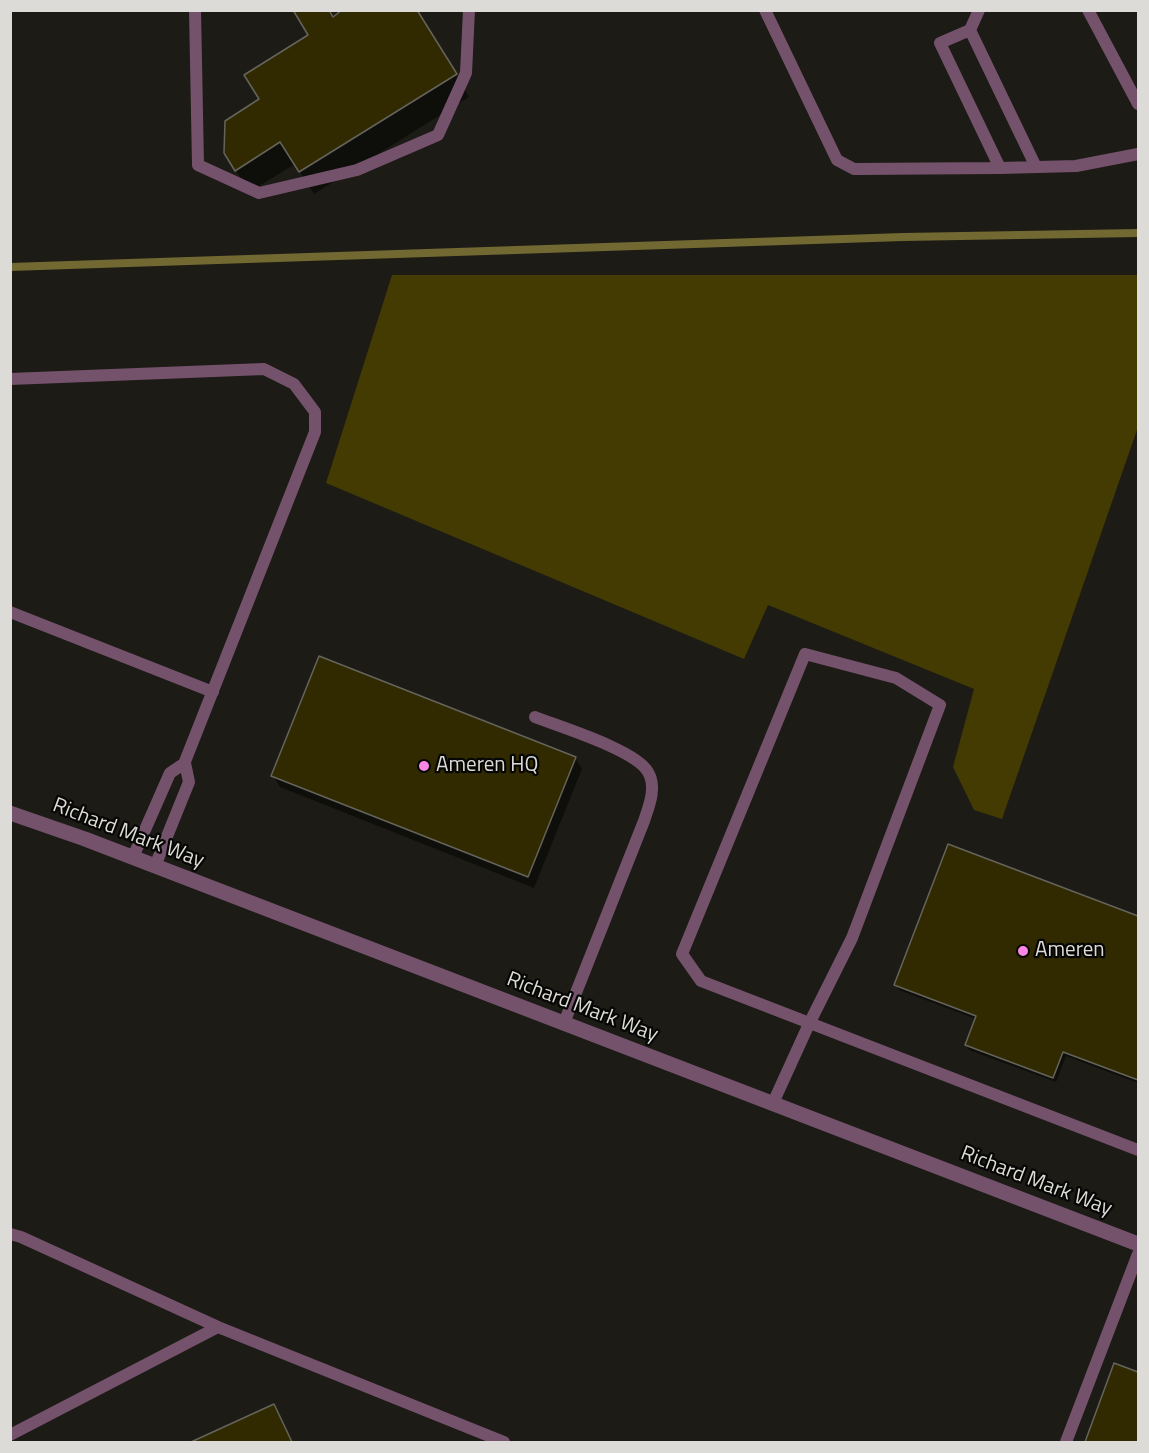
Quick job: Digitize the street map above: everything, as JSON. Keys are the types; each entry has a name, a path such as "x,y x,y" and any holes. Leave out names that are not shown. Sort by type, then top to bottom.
{"street":[{"name":"Richard Mark Way","path":"10,813 133,857 1138,1244"}],"lane":[{"path":"195,10 198,165 258,193 357,170 438,135 466,73 469,10"},
{"path":"765,10 837,160 854,169 1076,166 1138,154"},
{"path":"980,10 970,30 940,43 1000,168"},
{"path":"1088,10 1138,104"},
{"path":"970,30 1036,167"},
{"path":"10,379 264,369 294,384 315,412 315,432 184,764 170,773 133,857"},
{"path":"10,612 213,692"},
{"path":"772,1104 809,1024 852,938 940,705 896,678 806,654 682,954 701,981 809,1024 1138,1150"},
{"path":"535,717 614,747 641,763 649,773 652,795 644,821 564,1023"},
{"path":"155,866 189,782 184,764"},
{"path":"10,1234 218,1327 504,1443"},
{"path":"1066,1443 1138,1254"},
{"path":"10,1435 218,1327"}],"shaded area":[{"path":"392,275 1138,275 1138,427 1002,819 974,810 953,767 974,689 768,605 744,659 326,483"}],"building":[{"path":"293,10 329,10 333,17 342,10 417,10 457,74 299,172 280,142 235,171 224,153 225,121 259,99 244,75 308,35"},
{"name":"Ameren HQ","path":"319,656 576,757 528,877 271,776"},
{"name":"Ameren","path":"948,844 1138,916 1138,1080 1063,1052 1053,1078 965,1045 976,1016 894,985"},
{"path":"1114,1363 1138,1372 1138,1442 1085,1442"},
{"path":"274,1404 292,1442 191,1442"}],"waterway":[{"path":"10,267 903,237 1138,233"}],"place":[{"name":"Ameren HQ","path":"424,766"},
{"name":"Ameren","path":"1023,951"}]}
